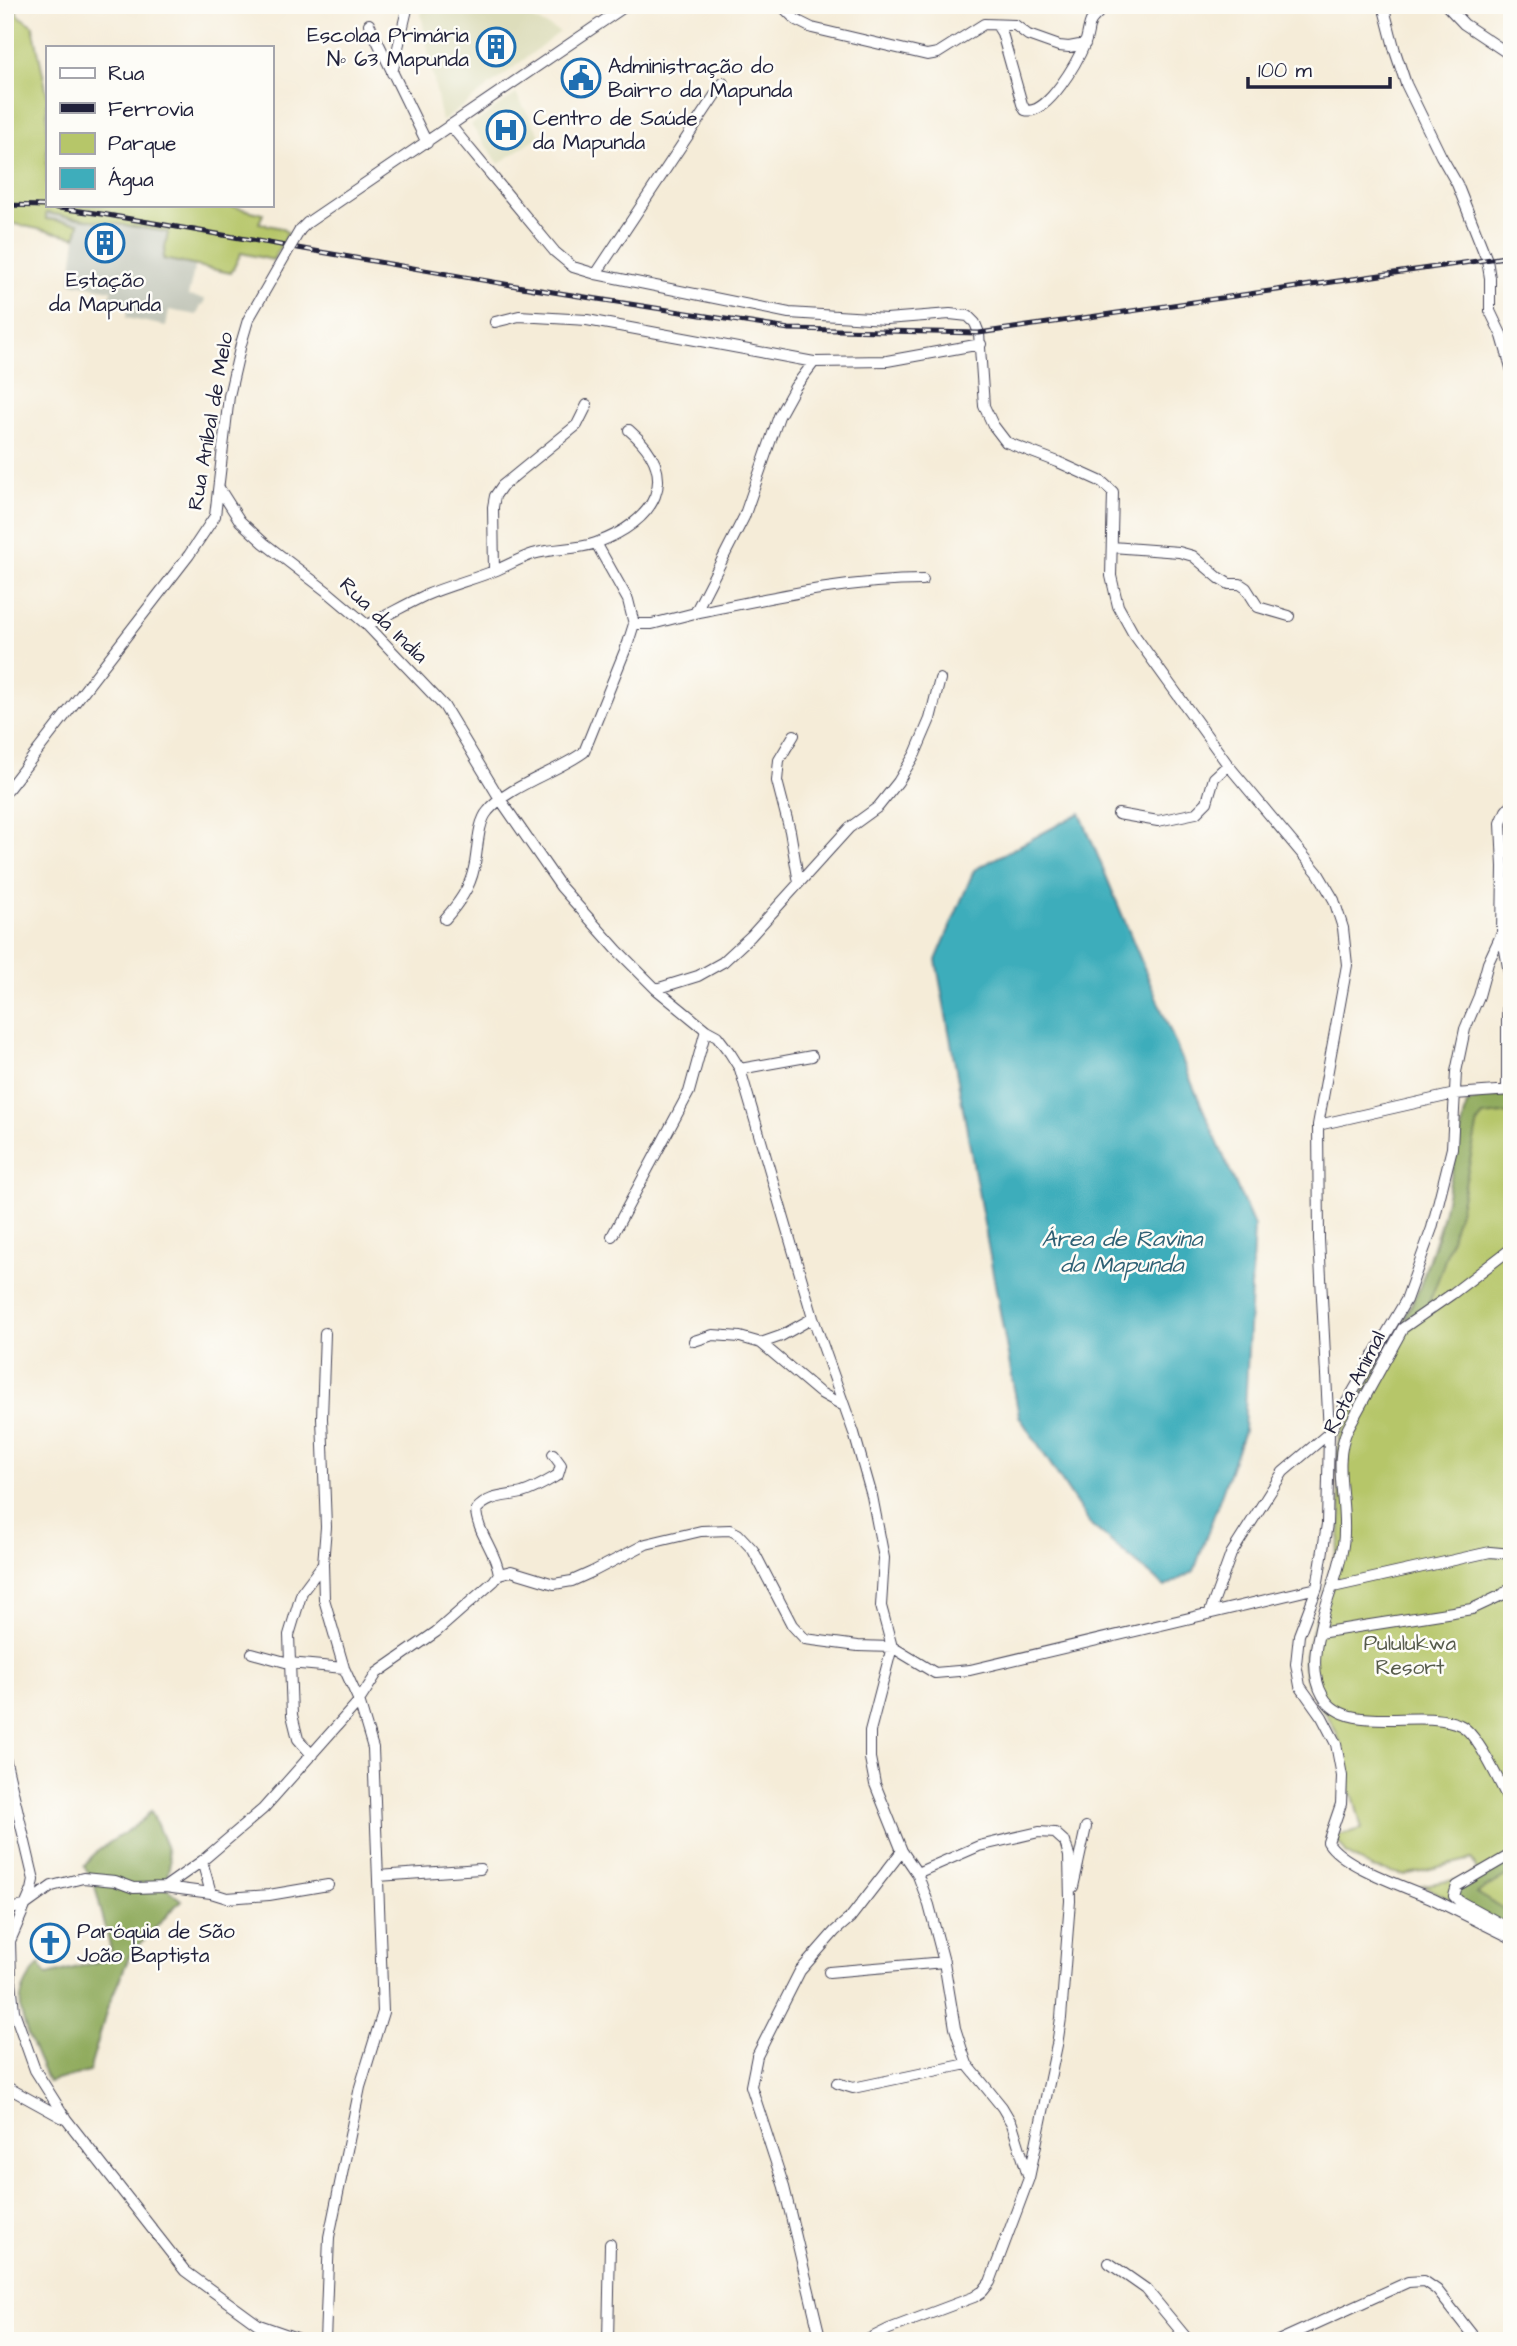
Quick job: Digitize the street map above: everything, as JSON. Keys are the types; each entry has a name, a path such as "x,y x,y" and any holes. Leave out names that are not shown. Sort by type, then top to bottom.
{"street":[{"path":"392,73 408,5"},
{"name":"Rua Aníbal de Melo","path":"5,793 204,535 215,516 229,396 248,320 300,230 627,5"},
{"path":"781,5 796,20 812,28 927,55 938,53 991,23 1015,25 1028,35 1059,46 1085,44"},
{"path":"997,25 1002,33 1022,104 1031,112 1055,93 1069,74 1085,44 1090,22 1107,5"},
{"path":"1382,5 1406,84 1457,184 1487,260 1490,311 1502,336 1512,371"},
{"path":"1446,5 1464,24 1512,56"},
{"path":"369,24 427,143"},
{"path":"596,274 723,83"},
{"path":"450,125 555,252 573,267 789,313 886,319 950,314 968,316 975,323 981,344 984,405 993,425 1006,442 1058,462 1108,486 1113,492 1111,576 1118,606 1133,633 1228,765 1318,873 1334,900 1343,928 1347,965 1318,1125 1319,1239 1329,1433 1327,1524 1317,1588 1299,1635 1296,1664 1300,1686 1322,1717 1336,1744 1342,1776 1341,1804 1328,1842 1332,1849 1368,1872 1431,1898 1512,1938"},
{"path":"495,323 519,316 587,320 814,362 887,361 981,344"},
{"path":"695,613 744,517 779,416 795,387 814,362"},
{"path":"494,572 495,496 502,486 577,425 587,405"},
{"path":"367,625 425,596 494,572 534,554 596,543 631,524 654,503 659,481 655,461 644,442 629,430"},
{"name":"Rua da India","path":"219,488 240,521 367,625 444,706 500,799 561,887 656,989 716,1036 740,1069 813,1318 872,1496 884,1558 880,1606 892,1647"},
{"path":"445,919 463,897 474,870 478,839 486,812 500,799 584,752 634,624 628,600 596,543"},
{"path":"1112,547 1179,552 1193,556 1219,578 1229,584 1240,584 1246,588 1258,607 1289,616"},
{"path":"634,624 652,624 695,613 834,587 888,580 923,580"},
{"path":"656,989 698,976 723,962 751,936 849,828 878,807 915,754 930,719 940,679"},
{"path":"794,735 779,760 777,781 790,831 799,883"},
{"path":"1118,814 1158,821 1196,813 1207,802 1214,778 1228,765"},
{"path":"1318,1125 1455,1094 1510,1090 1507,1018 1511,996 1502,933 1501,823 1512,804"},
{"path":"1210,1612 1231,1554 1283,1472 1329,1433 1406,1300 1432,1228 1452,1148 1456,1072 1465,1029 1479,996 1488,962 1502,933"},
{"path":"612,1236 690,1093 706,1030"},
{"path":"740,1069 813,1056"},
{"name":"Rota Animal","path":"1512,1248 1403,1328 1342,1440 1340,1454 1345,1519 1343,1545 1315,1649 1317,1687 1325,1701 1336,1710 1350,1717 1439,1720 1461,1725 1474,1736 1512,1807"},
{"path":"761,1343 781,1336 813,1318"},
{"path":"325,1334 322,1418 326,1527 324,1600 344,1668 359,1701 373,1748 383,2012 360,2087 329,2237 325,2341"},
{"path":"694,1340 713,1335 740,1337 761,1343 819,1392 844,1406"},
{"path":"499,1574 497,1561 477,1521 476,1510 483,1502 498,1496 521,1493 558,1475 561,1465 553,1454"},
{"path":"165,1887 202,1861 263,1809 359,1701 377,1673 436,1632 499,1574 512,1571 554,1584 572,1581 607,1566 646,1544 701,1531 730,1530 738,1534 753,1550 793,1625 805,1639 858,1646 892,1647 935,1673 970,1670 1317,1588"},
{"path":"1333,1587 1490,1552 1512,1555"},
{"path":"312,1755 298,1739 292,1715 289,1635 302,1592 323,1564"},
{"path":"1319,1633 1472,1609 1502,1595 1512,1587"},
{"path":"892,1647 870,1731 870,1758 875,1784 902,1851 917,1873 929,1905 944,1962 955,2028 967,2064 1002,2107 1012,2124 1029,2178"},
{"path":"252,1653 289,1663 344,1668"},
{"path":"5,1758 34,1880 10,1941 10,2013 35,2070 66,2119 184,2272 259,2325 305,2341"},
{"path":"1070,1901 1086,1828"},
{"path":"865,2341 984,2291 990,2282 1029,2178 1061,2018 1070,1901 1069,1856 1065,1842 1055,1833 1018,1835 979,1846 917,1873"},
{"path":"821,2341 784,2187 751,2085 757,2056 800,1971 850,1918 902,1851"},
{"path":"1512,1854 1457,1886 1454,1896 1512,1930"},
{"path":"202,1861 211,1893"},
{"path":"378,1876 480,1869"},
{"path":"5,1910 24,1906 52,1886 83,1878 115,1881 134,1888 165,1887 211,1893 227,1898 269,1895 328,1885"},
{"path":"829,1972 944,1962"},
{"path":"838,2083 853,2088 967,2064"},
{"path":"5,2086 66,2119"},
{"path":"608,2341 610,2244"},
{"path":"1109,2263 1146,2289 1189,2341"},
{"path":"1278,2341 1408,2282 1424,2280 1437,2290 1476,2341"}],"shaded area":[{"path":"425,5 504,5 560,32 442,122 421,14"},
{"name":"Centro de Saúde da Mapunda","path":"516,94 540,135 499,164 471,125"},
{"path":"46,213 169,232 163,258 195,265 188,296 205,299 197,315 169,310 166,326 126,318 128,304 109,301 111,290 70,283 78,223 45,219"}],"green space":[{"path":"5,5 15,5 17,14 33,26 46,88 46,206 231,206 263,214 259,223 281,228 288,233 273,260 241,253 231,273 163,259 168,232 46,213 46,219 79,223 76,237 5,222"},
{"name":"Pululukwa Resort","path":"1512,1095 1512,1934 1423,1885 1461,1879 1477,1871 1472,1859 1405,1875 1372,1868 1347,1854 1334,1836 1362,1829 1353,1795 1350,1795 1347,1768 1337,1734 1310,1688 1303,1662 1340,1540 1337,1461 1339,1436 1419,1289 1447,1203 1467,1104 1480,1098"},
{"path":"1512,1095 1512,1113 1483,1116 1478,1122 1460,1208 1442,1269 1427,1308 1404,1320 1419,1289 1439,1232 1467,1104 1480,1098"},
{"path":"151,1811 170,1862 165,1887 181,1900 130,1955 108,2006 89,2072 48,2082 22,2017 21,1998 24,1989 39,1964 47,1975 113,1958 95,1886 84,1866 99,1850 135,1826"},
{"path":"1512,1854 1512,1872 1477,1893 1512,1914 1512,1934 1458,1905 1457,1886"}],"water":[{"name":"Área de Ravina da Mapunda","path":"1080,813 1254,1226 1244,1431 1194,1571 1165,1587 1090,1524 1019,1416 936,960 974,870"}],"railway":[{"path":"5,205 44,206 102,214 534,289 789,329 979,333 1512,256"}],"place":[{"name":"Escolaa Primária Nº 63 Mapunda","path":"496,47"},
{"name":"Administração do Bairro da Mapunda","path":"581,78"},
{"name":"Centro de Saúde da Mapunda","path":"506,130"},
{"name":"Estação da Mapunda","path":"105,243"},
{"name":"Paróquia de São João Baptista","path":"50,1943"}]}
